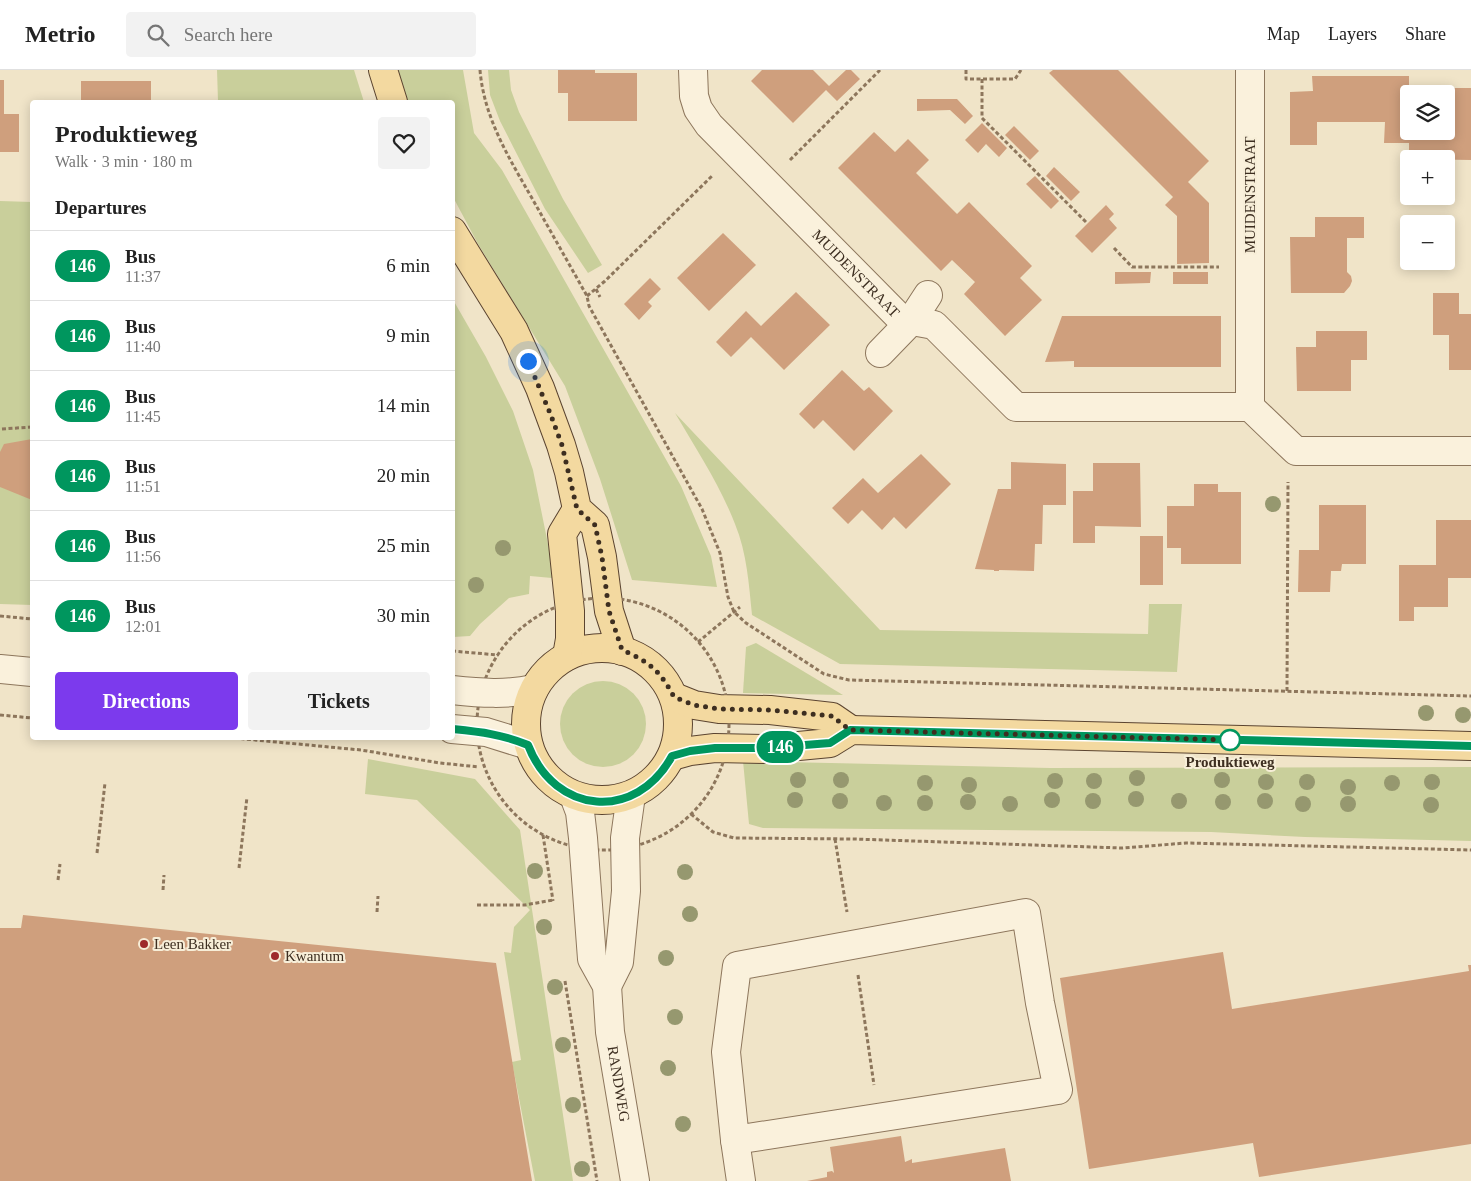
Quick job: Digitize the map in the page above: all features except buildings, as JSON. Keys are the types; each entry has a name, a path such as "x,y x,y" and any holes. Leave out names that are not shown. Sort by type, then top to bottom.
{"main road":[{"path":"383,70 392,100"},
{"path":"455,236 514,331 550,413 562,445 577,509 595,525 602,557 609,611 622,650"},
{"path":"567,656 570,640 570,612 562,534 577,509"},
{"path":"594,648 622,650 639,657 654,668 666,681 674,697 679,727 677,742 665,768 656,780 644,789 617,800 588,800 558,788 545,776 535,761 528,745 526,731 526,716 529,702 534,689 548,670 567,656 594,648"},
{"path":"674,697 694,705 719,709 770,710 832,716 850,730"},
{"path":"672,756 690,751 715,748 767,748 830,743 850,730 1471,746"}],"street":[{"name":"MUIDENSTRAAT","path":"693,70 694,96 698,109 709,125 901,319 934,325 1016,407 1250,408 1249,71"},
{"path":"880,353 911,321 928,295"},
{"path":"1250,408 1296,450 1471,450"},
{"path":"0,669 30,672"},
{"path":"455,690 494,693 534,689"},
{"path":"455,729 486,732 512,738 528,745"},
{"path":"607,986 619,962 626,891 624,838 631,795"},
{"name":"RANDWEG","path":"574,796 580,812 583,838 592,959 607,986 612,1040 635,1181"},
{"path":"735,1140 1058,1090 1040,1003 1026,913 738,966 726,1052 735,1140 741,1181"}],"path":[{"path":"480,70 482,89 494,130 505,152 587,296 589,306 702,509 720,553 728,597 734,612 746,624 824,674 849,680 1471,696"},
{"path":"788,163 880,70"},
{"path":"966,70 966,79 1015,79 1021,70"},
{"path":"982,79 982,118 1087,223"},
{"path":"587,296 715,173"},
{"path":"1114,248 1132,266 1209,268"},
{"path":"596,289 600,297"},
{"path":"2,429 30,427"},
{"path":"1287,691 1288,481"},
{"path":"623,600 644,605 664,614 698,642 718,673 725,696"},
{"path":"698,642 740,606"},
{"path":"455,651 498,655 517,632 541,615 557,607"},
{"path":"0,616 30,619"},
{"path":"0,715 30,718"},
{"path":"255,740 361,750 440,763 484,767 496,790 511,811 542,835 572,846"},
{"path":"639,845 667,832 691,814 713,784 723,760"},
{"path":"98,854 105,783"},
{"path":"239,868 247,797"},
{"path":"691,814 709,829 726,836 1122,848 1186,842 1471,850"},
{"path":"542,835 554,910"},
{"path":"835,839 880,1118"},
{"path":"58,880 60,864"},
{"path":"163,890 164,875"},
{"path":"377,912 378,896"},
{"path":"478,905 525,904 553,900"},
{"path":"565,979 597,1181"}],"green space":[{"path":"217,70 354,70 363,100 218,100"},
{"path":"398,70 463,70 474,133 502,170 681,486 711,556 717,587 632,580 600,479 565,386 478,244 455,201 455,100 406,100"},
{"path":"488,70 509,70 511,90 519,112 563,199 602,265 588,273 545,209 500,121 490,95"},
{"path":"0,201 30,202 30,605 0,604"},
{"path":"455,303 486,357 513,411 533,470 551,559 552,578 530,576 529,594 509,598 480,624 470,636 455,637"},
{"path":"675,413 880,630 1148,634 1149,604 1182,604 1177,672 840,664 752,615 745,558 735,524 715,481"},
{"path":"756,643 843,695 743,693 746,647"},
{"path":"603,681 619,685 633,694 642,708 646,724 642,740 633,754 619,763 603,767 587,763 573,754 564,740 560,724 564,708 573,694 587,685"},
{"path":"368,759 475,779 520,830 573,1181 535,1181 512,1062 521,1060 504,952 511,953 514,927 530,910 417,800 365,794"},
{"path":"743,761 1050,768 1471,767 1471,841 1305,837 1211,832 763,828 749,824"}],"bus line":[{"name":"146","path":"455,729 486,732 512,738 528,745 535,761 545,776 558,788 574,796 602,801 617,800 644,789 656,780 672,756 690,751 715,748 767,748 830,743 850,730 1471,746"}],"place":[{"name":"Produktieweg","path":"1230,740"},
{"name":"Leen Bakker","path":"144,944"},
{"name":"Kwantum","path":"275,956"}],"route":[{"path":"528,361 562,445 577,509 595,525 602,557 609,611 615,634 622,650 639,657 654,668 666,681 674,697 694,705 719,709 770,710 832,716 850,730 1230,740"}]}
